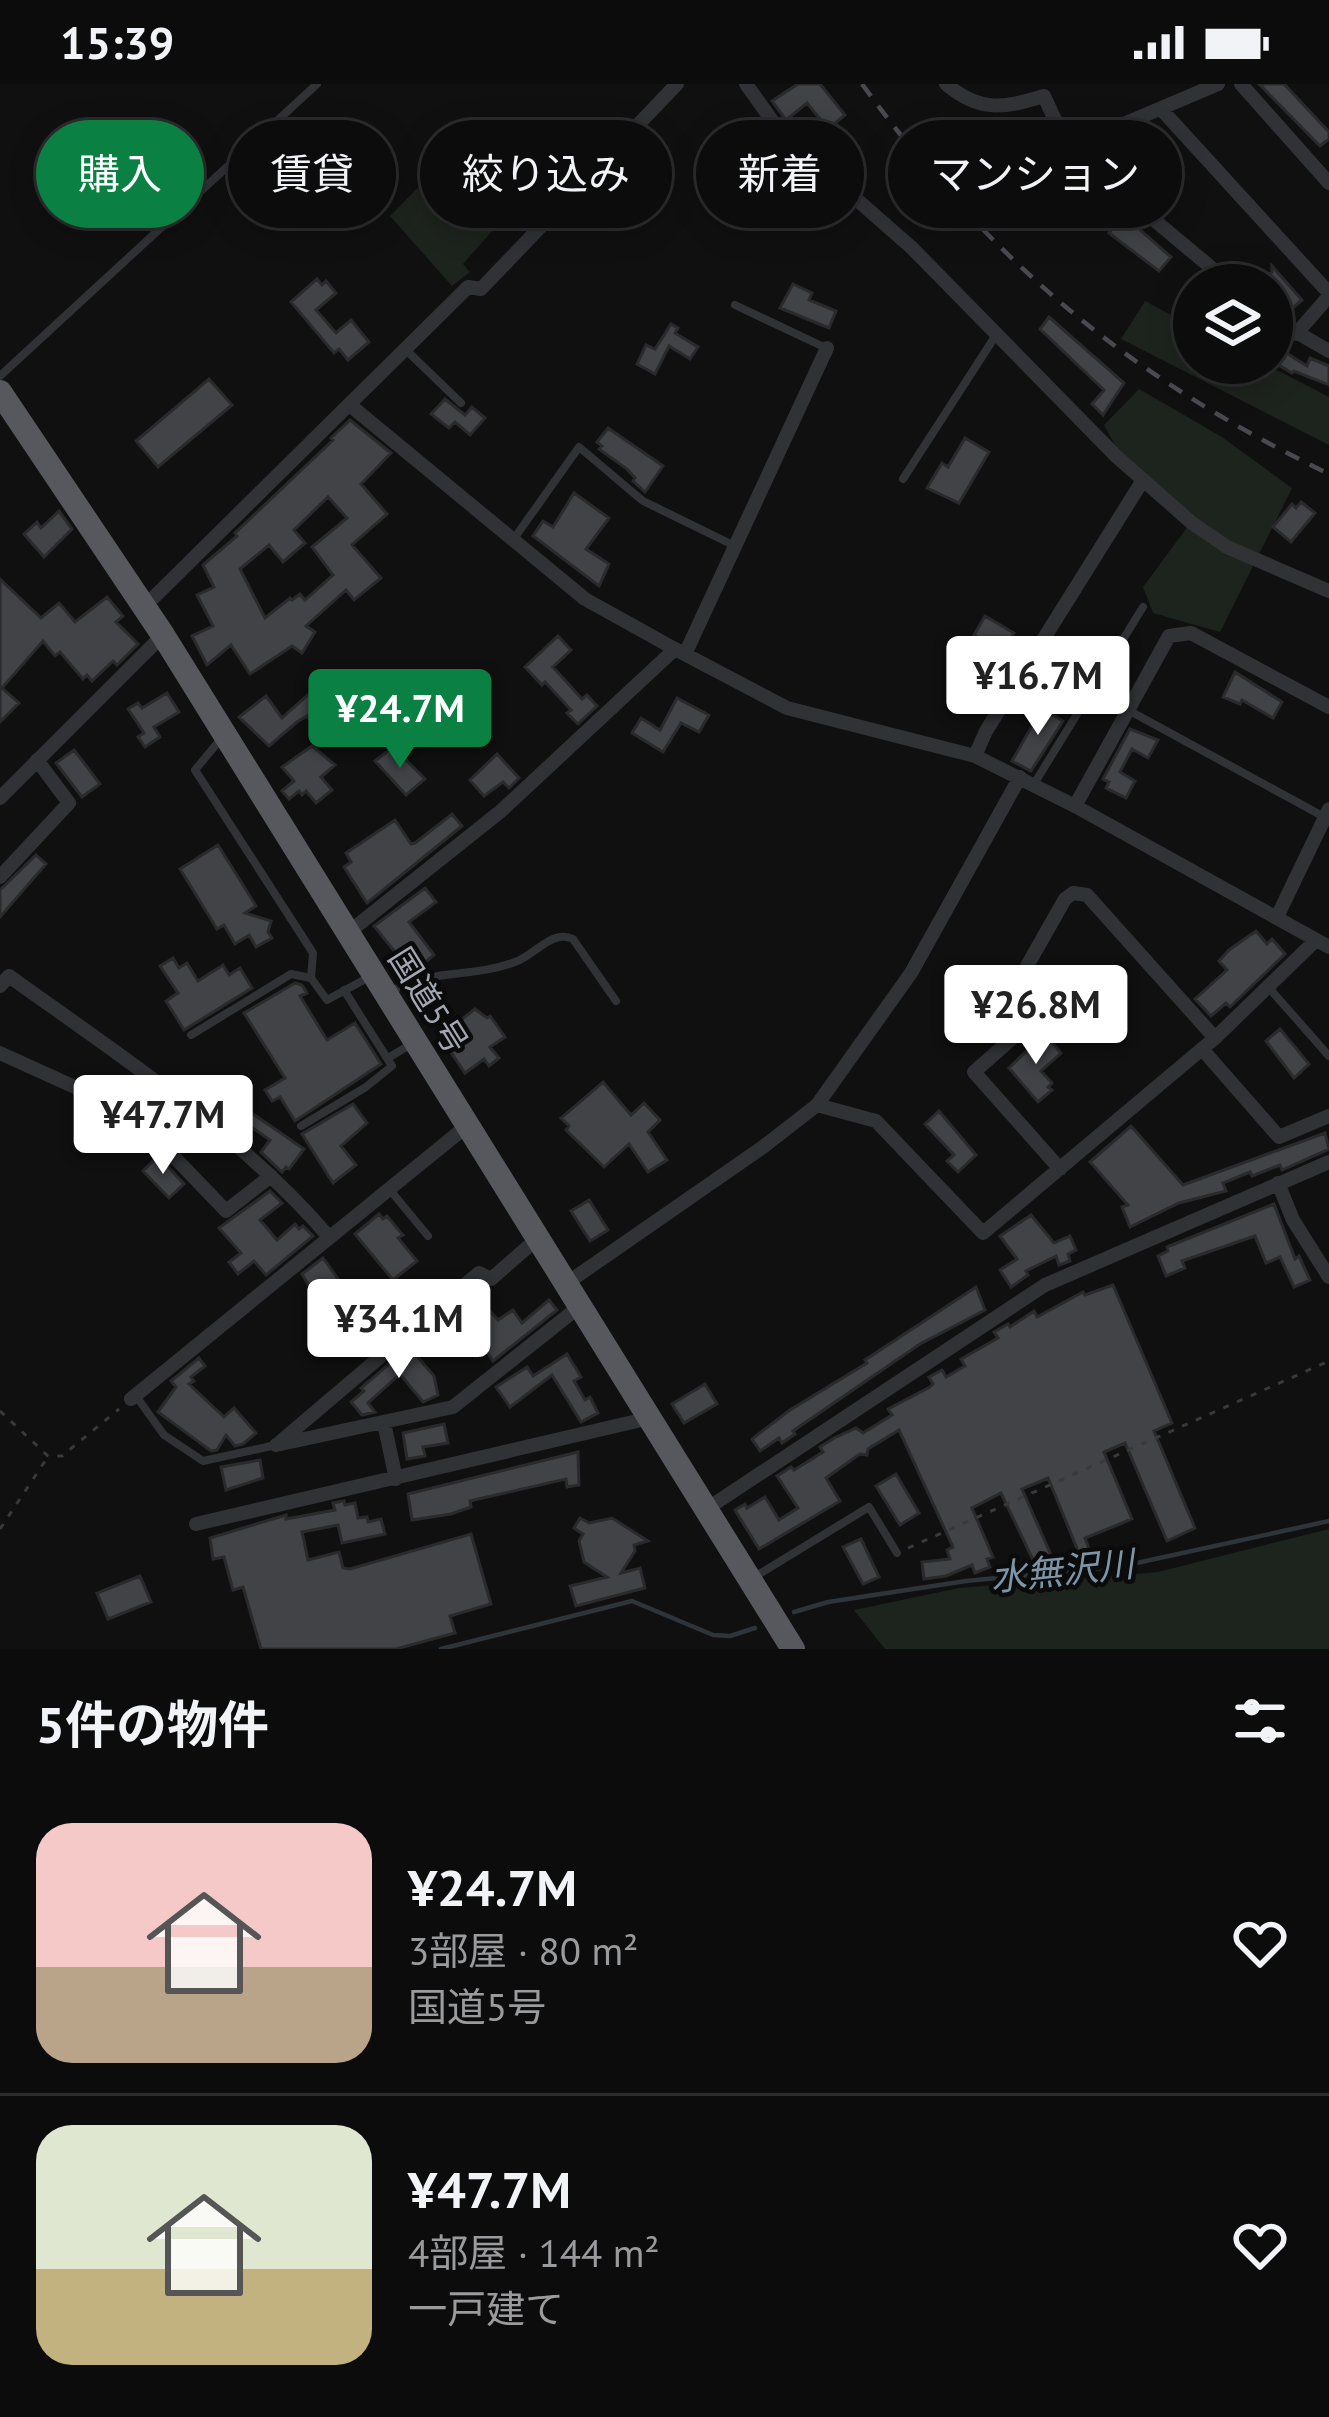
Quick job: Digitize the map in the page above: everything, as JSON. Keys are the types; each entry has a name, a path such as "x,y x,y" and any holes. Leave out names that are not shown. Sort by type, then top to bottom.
{"highway":[{"name":"国道5号","path":"0,392 163,635 793,1649"}],"street":[{"path":"144,607 468,287 481,289 677,84"},
{"path":"746,84 782,133 912,248 1143,480 1227,547 1329,591"},
{"path":"946,84 982,106 1000,109 1044,96 1055,120"},
{"path":"1134,120 1218,84"},
{"path":"1241,84 1329,183"},
{"path":"1160,109 1329,294 1296,334"},
{"path":"1163,228 1207,264"},
{"path":"1293,332 1329,351"},
{"path":"349,932 501,811 680,650 735,546 827,349"},
{"path":"351,406 585,598 788,708 975,756 1075,806 1322,944 983,1233 876,1121 817,1105"},
{"path":"975,756 986,730 1143,480"},
{"path":"1075,806 1169,636 1191,633 1329,707"},
{"path":"0,798 163,635"},
{"path":"0,877 69,803 37,760"},
{"path":"566,1283 817,1105 911,973 1027,781"},
{"path":"1277,916 1328,816"},
{"path":"1060,1169 974,1072 1034,1020 1038,1001 1027,966 1065,899 1073,893 1087,895 1216,1038"},
{"path":"0,986 9,976 158,1084 284,1185 329,1237"},
{"path":"1202,1049 1280,1138 1329,1116"},
{"path":"0,1053 132,1113 226,1211 271,1176"},
{"path":"133,1397 468,1125"},
{"path":"705,1510 1045,1285 1329,1162"},
{"path":"1278,1183 1293,1220 1329,1277"},
{"path":"276,1445 479,1273 491,1279 538,1238"},
{"path":"276,1445 452,1407 580,1306"},
{"path":"196,1524 650,1418"},
{"path":"385,1423 396,1480"}],"lane":[{"path":"0,376 317,84"},
{"path":"735,305 827,349"},
{"path":"904,479 997,333"},
{"path":"406,350 461,404"},
{"path":"512,542 579,447 643,501 735,546"},
{"path":"1027,781 1144,607"},
{"path":"1128,710 1328,816"},
{"path":"224,734 195,770 313,953 311,978 327,1000 344,990 470,973 523,960 565,935 573,939 616,1001"},
{"path":"191,1035 291,974 311,978"},
{"path":"1269,988 1329,1056"},
{"path":"301,1126 366,1088 392,1066 344,990"},
{"path":"388,1058 416,1041"},
{"path":"389,1188 428,1236"},
{"path":"133,1397 164,1435 203,1461 276,1445"},
{"path":"749,1580 869,1507 897,1552"}],"path":[{"path":"897,1552 1329,1361"},
{"path":"0,1411 48,1456 62,1456 133,1397"},
{"path":"0,1528 48,1456"}],"shaded area":[{"path":"420,186 420,228 495,228 463,264 470,272 452,286 396,223 396,210"},
{"path":"1145,301 1173,316 1173,366 1121,339"},
{"path":"1293,378 1329,397 1329,445 1209,384 1293,384"},
{"path":"1139,389 1222,437 1292,488 1220,632 1153,613 1143,587 1194,518 1116,447 1104,425"},
{"path":"1329,1529 1329,1649 885,1649 854,1610 959,1588 1158,1572"}],"building":[{"path":"798,84 820,84 845,115 839,120 821,120 807,103 786,120 772,101"},
{"path":"1259,84 1284,84 1329,132 1329,139 1320,146"},
{"path":"1113,228 1138,228 1171,257 1159,271 1109,233"},
{"path":"317,279 322,285 326,281 336,293 316,310 336,333 351,320 369,342 348,360 339,349 334,353 291,302"},
{"path":"793,284 812,293 809,300 836,311 829,328 780,308"},
{"path":"1049,317 1124,383 1103,415 1092,404 1104,390 1040,329"},
{"path":"671,324 678,328 675,333 698,347 690,359 669,346 655,374 637,364 646,345 655,349"},
{"path":"1293,357 1307,366 1310,358 1329,366 1329,385 1294,371"},
{"path":"209,379 232,405 158,467 136,441"},
{"path":"445,399 465,415 472,407 485,418 470,435 455,422 449,428 431,414"},
{"path":"350,420 391,453 361,484 387,514 352,545 381,578 354,600 346,590 306,626 315,632 302,653 292,646 250,674 231,645 207,665 192,636 213,626 197,595 214,587 203,565","holes":["328,497 347,518 312,547 333,575 305,600 300,594 290,598 265,618 240,569 269,545 283,562 305,543 294,530"]},
{"path":"608,428 663,466 645,492 627,469 599,449 602,446 597,442"},
{"path":"965,438 989,452 959,503 927,488 942,463 948,467"},
{"path":"574,493 609,518 586,549 609,564 599,586 533,536 543,521 553,527"},
{"path":"1301,502 1315,513 1291,542 1273,527 1292,504 1296,508"},
{"path":"59,511 72,529 44,557 24,534 37,522 41,528"},
{"path":"0,579 41,618 59,603 75,622 107,597 123,616 116,622 138,644 92,681 87,675 83,679 60,652 55,656 43,641 2,688 19,703 0,722"},
{"path":"985,616 1014,633 1003,652 974,635"},
{"path":"558,636 571,650 553,667 582,699 587,695 597,706 578,724 545,682 542,685 525,667"},
{"path":"1235,672 1282,702 1273,718 1242,700 1240,704 1223,697"},
{"path":"167,693 179,712 154,727 160,737 145,747 138,737 144,733 128,709 138,703 142,708"},
{"path":"310,693 324,709 311,721 307,716 297,722 269,746 239,717 266,696 282,718"},
{"path":"677,698 709,715 699,732 681,723 663,752 632,733 641,718 660,730"},
{"path":"1045,703 1063,721 1031,771 1012,761"},
{"path":"1130,729 1158,740 1148,758 1132,749 1120,772 1135,781 1126,798 1106,788 1109,782 1103,779"},
{"path":"312,746 335,765 321,777 332,790 316,803 306,791 289,799 282,791 294,781 282,767"},
{"path":"393,747 425,779 406,795 375,761"},
{"path":"74,750 100,784 82,797 56,763"},
{"path":"497,754 519,778 509,788 503,782 484,796 470,780"},
{"path":"452,814 462,826 367,903 344,867 351,862 346,853 395,820 411,844 415,843"},
{"path":"218,845 256,906 245,913 271,921 268,932 272,938 256,947 249,935 235,944 224,925 217,929 180,869"},
{"path":"36,855 46,864 0,917 0,890"},
{"path":"425,888 436,902 409,922 434,955 412,973 374,926"},
{"path":"1256,931 1267,944 1272,939 1285,954 1230,1007 1226,1003 1211,1016 1195,999 1227,970 1219,961"},
{"path":"173,958 179,968 187,963 198,981 223,965 229,975 240,968 252,988 184,1030 166,1001 178,993 160,966"},
{"path":"295,983 307,993 300,996 327,1040 355,1023 381,1064 295,1121 280,1097 272,1101 265,1090 285,1078 244,1013"},
{"path":"475,1009 490,1016 505,1037 490,1047 499,1058 489,1066 484,1059 465,1073 440,1036"},
{"path":"1280,1029 1309,1064 1294,1078 1266,1041"},
{"path":"1045,1033 1061,1053 1041,1071 1052,1090 1038,1102 1009,1068"},
{"path":"603,1082 631,1115 644,1103 660,1120 648,1132 667,1160 648,1172 629,1144 604,1167 566,1130 569,1126 561,1118"},
{"path":"237,1103 304,1149 289,1169 282,1172 261,1152 270,1140 251,1127 244,1137 225,1121"},
{"path":"353,1104 367,1123 341,1146 356,1165 333,1183 302,1134"},
{"path":"939,1111 976,1155 958,1172 947,1161 954,1155 925,1124"},
{"path":"1131,1126 1183,1185 1325,1133 1329,1149 1282,1170 1280,1165 1252,1176 1250,1172 1223,1183 1226,1191 1179,1203 1130,1227 1122,1207 1128,1205 1090,1162"},
{"path":"158,1156 184,1184 169,1198 143,1171"},
{"path":"270,1191 282,1203 260,1220 277,1240 295,1224 313,1236 266,1275 254,1261 238,1274 229,1262 241,1253 219,1228"},
{"path":"589,1200 608,1230 590,1241 571,1211"},
{"path":"1274,1204 1295,1259 1299,1256 1310,1280 1294,1287 1280,1257 1266,1263 1255,1236 1182,1261 1185,1268 1166,1276 1158,1256 1167,1247"},
{"path":"379,1214 383,1219 387,1216 403,1235 398,1238 417,1261 393,1280 355,1234"},
{"path":"1031,1215 1054,1243 1070,1236 1076,1250 1068,1254 1070,1261 1059,1265 1056,1256 1026,1271 1028,1275 1011,1287 1000,1270 1017,1259 1000,1236"},
{"path":"323,1258 343,1286 319,1303 302,1274"},
{"path":"1113,1285 1172,1423 1154,1431 1195,1528 1167,1541 1125,1443 1104,1452 1132,1519 1085,1538 1093,1559 1083,1563 1048,1478 1022,1489 1051,1555 1034,1562 1001,1493 972,1508 993,1557 987,1559 990,1567 975,1573 972,1565 924,1579 922,1562 950,1559 947,1550 953,1547 899,1430 826,1478 840,1501 759,1549 735,1510 765,1497 779,1520 798,1508 777,1476 823,1452 820,1447 834,1438 856,1428 863,1433 892,1415 888,1409 930,1387 929,1377 942,1370 946,1377 965,1366 961,1359 998,1338 994,1332 1008,1324 1034,1311 1037,1317 1083,1292"},
{"path":"976,1287 985,1310 920,1344 782,1443 779,1438 760,1451 752,1439 790,1410"},
{"path":"396,1289 408,1303 386,1322 391,1327 361,1351 346,1333"},
{"path":"476,1295 498,1320 513,1310 522,1323 549,1300 557,1310 493,1361 485,1349 475,1356 456,1331 442,1344 430,1331"},
{"path":"409,1347 434,1376 438,1395 423,1402 400,1374 368,1403 375,1412 362,1415 351,1402"},
{"path":"567,1354 581,1377 574,1381 598,1413 581,1422 552,1375 510,1407 496,1387 527,1367 533,1376"},
{"path":"199,1358 205,1366 189,1384 224,1417 234,1408 256,1433 243,1444 235,1446 226,1435 217,1450 211,1451 158,1412 176,1387 171,1381"},
{"path":"705,1384 717,1404 684,1423 672,1404"},
{"path":"444,1424 448,1443 423,1447 425,1456 407,1459 403,1433"},
{"path":"578,1452 579,1485 567,1487 566,1479 470,1501 471,1507 451,1514 412,1520 408,1494"},
{"path":"260,1460 263,1478 226,1490 221,1467"},
{"path":"896,1474 919,1513 900,1525 876,1486"},
{"path":"344,1501 345,1505 355,1503 358,1518 381,1519 385,1534 342,1543 338,1525 302,1532 308,1560 339,1552 343,1568 350,1569 471,1534 491,1604 450,1616 455,1633 396,1649 261,1649 243,1587 233,1590 224,1557 213,1559 210,1538 286,1515 286,1519 335,1510 333,1503"},
{"path":"580,1518 589,1523 612,1518 648,1541 634,1545 621,1573 640,1568 645,1588 576,1606 570,1586 607,1577 584,1562 579,1541 583,1534 574,1528"},
{"path":"861,1539 879,1577 863,1584 843,1547"},
{"path":"140,1576 151,1602 108,1619 97,1593"}],"waterway":[{"name":"水無沢川","path":"794,1612 828,1602 966,1581 1123,1566 1329,1521"},
{"name":"水無沢川","path":"441,1649 632,1601 713,1635 730,1636 755,1628"}],"railway":[{"path":"862,84 962,207 1070,310 1190,397 1329,474"}]}
